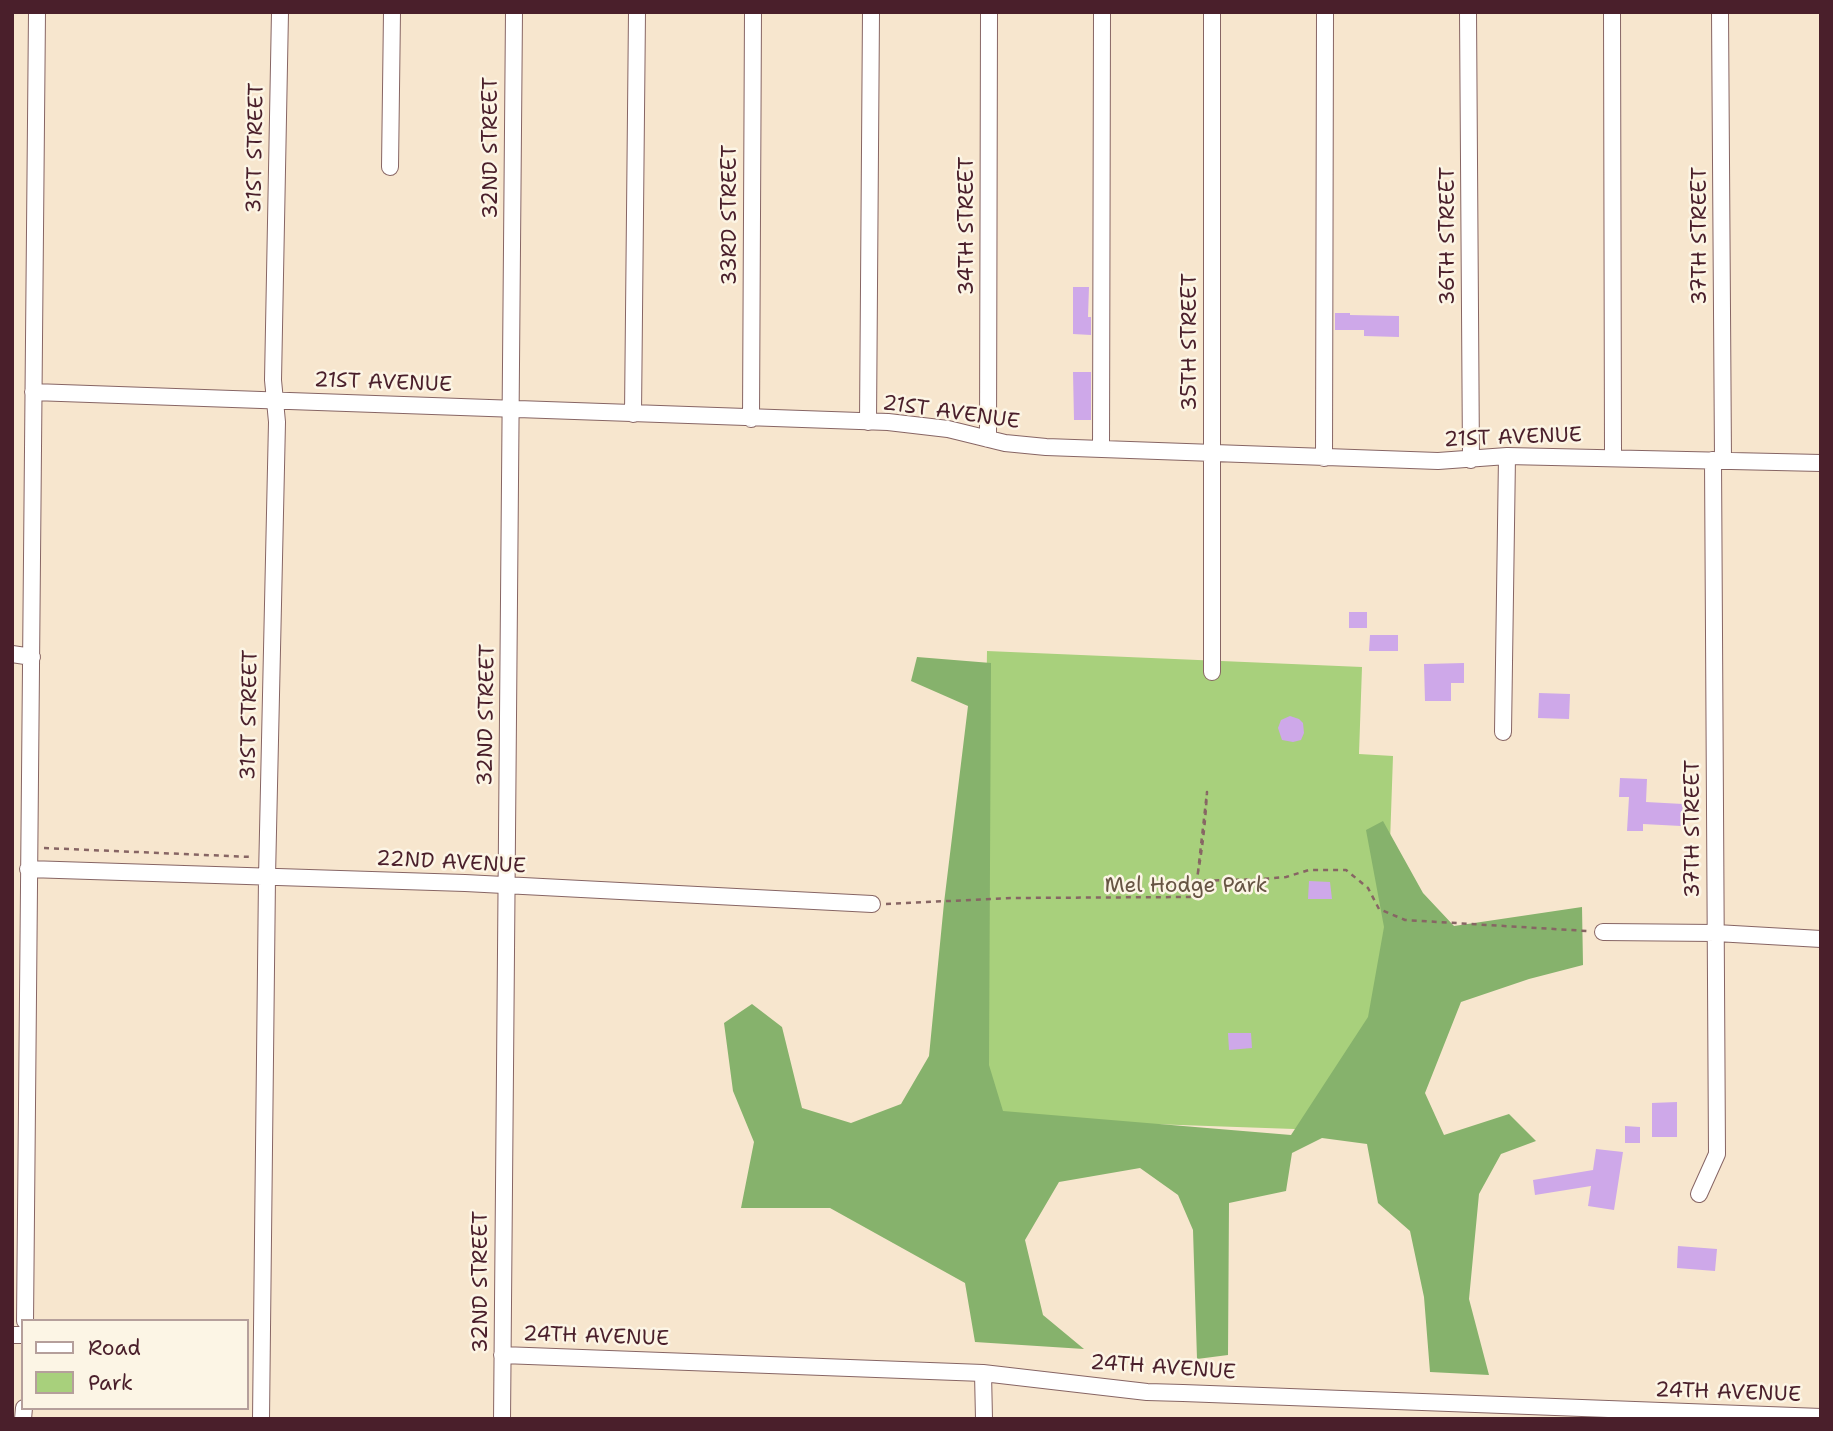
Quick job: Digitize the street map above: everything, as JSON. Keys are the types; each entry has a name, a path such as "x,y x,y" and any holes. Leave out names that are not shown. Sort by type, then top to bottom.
{"street":[{"path":"25,1319 37,12"},
{"name":"31ST STREET","path":"261,1419 267,877 277,422 273,380 280,12"},
{"path":"390,167 392,12"},
{"name":"32ND STREET","path":"502,1419 514,12"},
{"path":"633,414 637,12"},
{"name":"33RD STREET","path":"751,419 753,12"},
{"path":"869,422 871,12"},
{"name":"34TH STREET","path":"988,439 989,12"},
{"path":"1101,449 1102,12"},
{"name":"35TH STREET","path":"1212,12 1212,672"},
{"path":"1324,458 1325,12"},
{"name":"36TH STREET","path":"1468,12 1471,460"},
{"path":"1612,12 1613,457"},
{"name":"37TH STREET","path":"1699,1194 1717,1154 1720,12"},
{"name":"21ST AVENUE","path":"33,392 888,422 948,429 1023,445 1324,458 1438,461 1507,456 1613,457 1821,463"},
{"path":"1503,732 1507,456"},
{"path":"12,654 32,657"},
{"path":"12,781 30,782"},
{"name":"22ND AVENUE","path":"28,869 506,885 872,904"},
{"path":"1603,932 1716,933 1821,939"},
{"name":"24TH AVENUE","path":"502,1355 983,1373 1159,1392 1821,1417"},
{"path":"983,1373 984,1419"}],"path":[{"path":"872,904 1011,898 1194,897 1197,881 1204,839 1207,792 1197,881"},
{"path":"28,847 252,857"},
{"path":"1197,881 1262,879 1286,877 1309,870 1346,870 1368,888 1379,909 1405,920 1603,932"}],"green space":[{"name":"Mel Hodge Park","path":"987,651 1362,667 1359,754 1393,756 1380,1132 980,1118"},
{"path":"917,657 991,663 989,1065 1003,1111 1291,1135 1368,1017 1384,927 1366,830 1383,821 1423,893 1454,926 1582,907 1583,965 1529,979 1461,1002 1425,1093 1444,1135 1509,1114 1536,1141 1501,1154 1479,1194 1469,1299 1489,1375 1430,1372 1424,1297 1410,1231 1378,1203 1367,1144 1322,1138 1292,1153 1286,1191 1229,1203 1228,1355 1197,1359 1193,1230 1178,1195 1140,1168 1059,1182 1025,1240 1043,1315 1084,1349 975,1342 965,1283 830,1208 741,1208 754,1142 733,1091 724,1023 752,1004 782,1027 802,1108 851,1123 901,1104 929,1056 968,706 911,681"}],"building":[{"path":"1073,287 1089,287 1088,317 1091,317 1091,335 1073,334"},
{"path":"1335,313 1399,316 1399,337 1364,336 1364,330 1335,330"},
{"path":"1073,372 1091,372 1091,420 1074,420"},
{"path":"1349,612 1367,612 1367,628 1349,628"},
{"path":"1370,635 1398,635 1398,651 1369,651"},
{"path":"1464,663 1464,683 1451,683 1451,701 1425,701 1424,664"},
{"path":"1539,693 1570,694 1569,719 1538,718"},
{"path":"1290,716 1303,723 1304,733 1301,740 1282,740 1278,728 1281,720"},
{"path":"1620,778 1647,779 1646,802 1683,804 1681,826 1643,824 1643,831 1627,831 1629,797 1619,797"},
{"path":"1309,881 1330,882 1332,899 1308,899"},
{"path":"1228,1033 1251,1033 1252,1048 1229,1050"},
{"path":"1677,1102 1677,1137 1652,1137 1652,1103"},
{"path":"1625,1126 1640,1127 1640,1143 1625,1143"},
{"path":"1596,1149 1623,1152 1614,1210 1588,1206 1591,1186 1535,1195 1533,1180 1593,1170"},
{"path":"1678,1246 1717,1249 1715,1271 1677,1268"}]}
